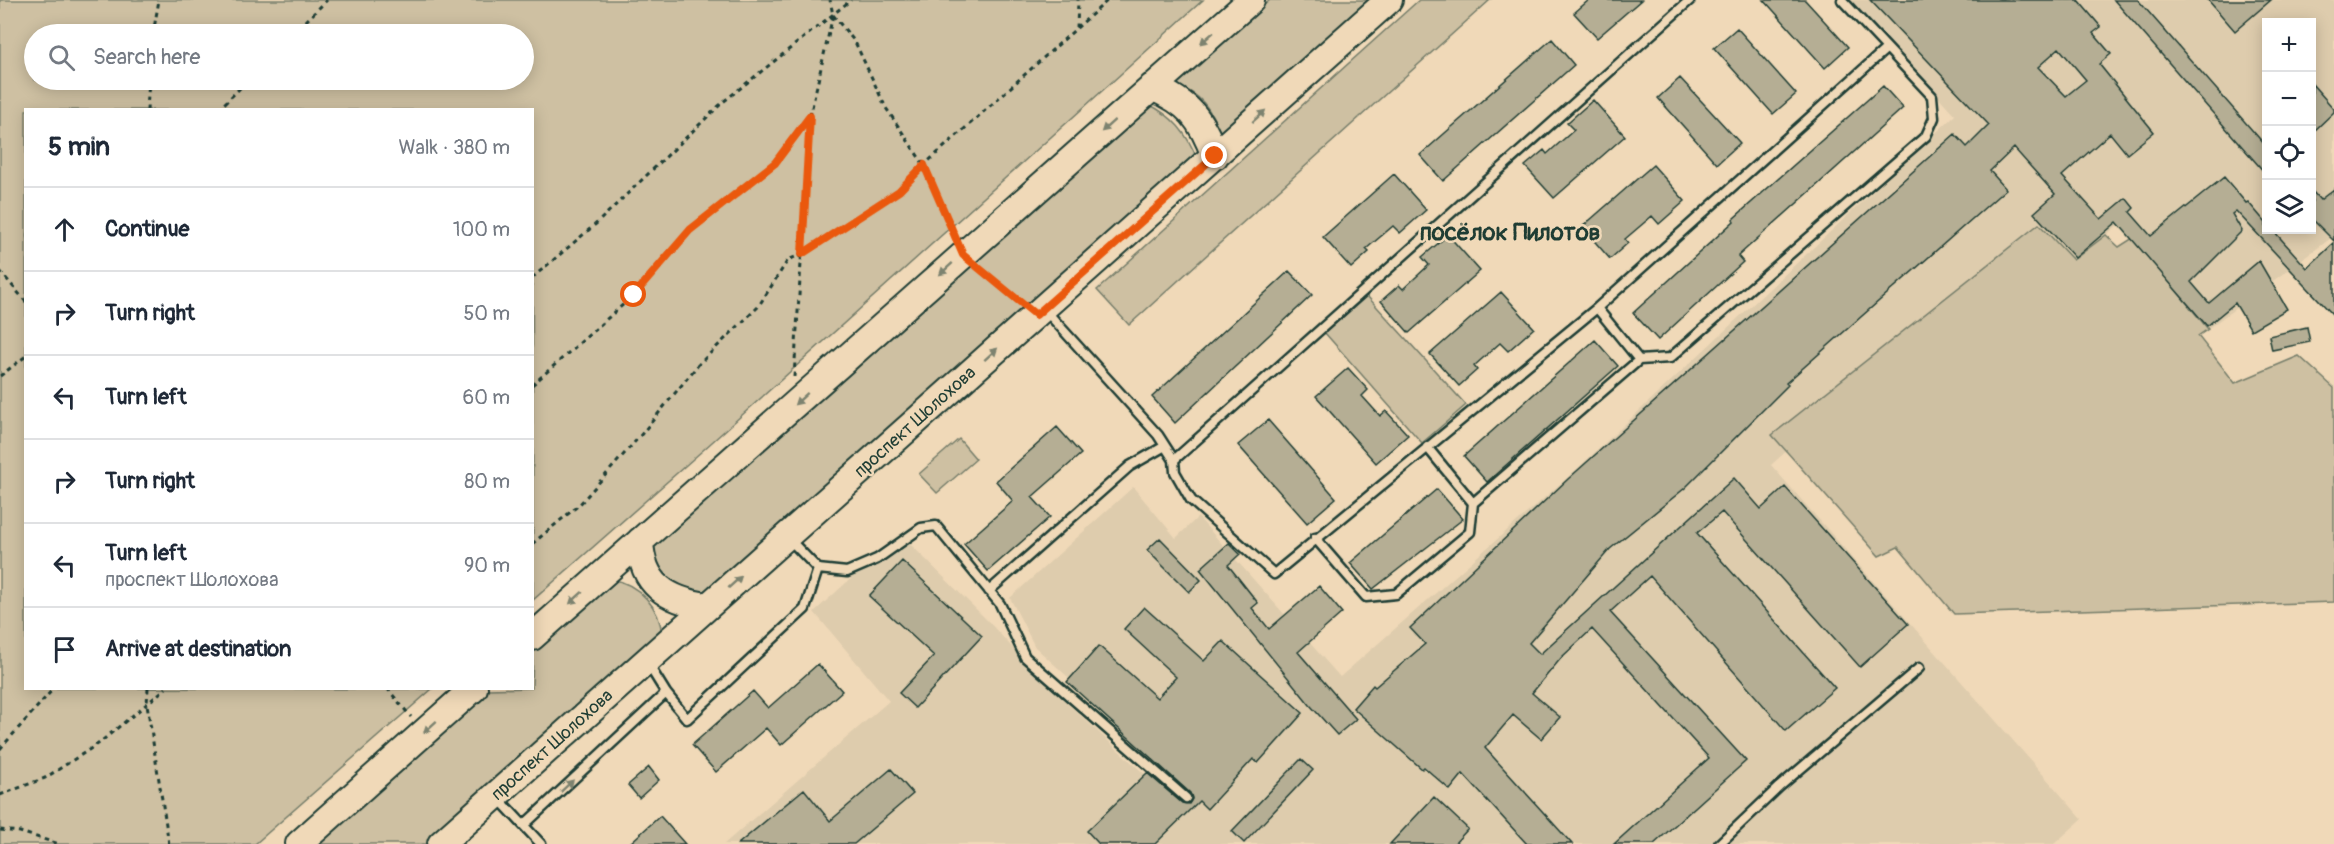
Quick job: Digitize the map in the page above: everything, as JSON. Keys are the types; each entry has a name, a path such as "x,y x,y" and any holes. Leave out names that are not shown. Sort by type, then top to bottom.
{"main road":[{"path":"534,635 1251,0"},
{"name":"проспект Шолохова","path":"441,844 1389,0"},
{"path":"1152,87 1185,104 1200,120 1215,156"},
{"path":"640,541 641,559 651,580 665,594 686,603 708,606"},
{"path":"607,570 626,574 645,587 659,601 668,621 670,640"},
{"path":"299,844 472,690"}],"lane":[{"path":"1174,460 1690,0"},
{"path":"1315,538 1366,597 1396,594 1470,532 1473,503 1639,360 1670,358 1926,136 1934,118 1932,96 1842,0"},
{"path":"1040,311 1165,446 1174,460 1175,472 1191,500 1274,574 1597,308 1887,48"},
{"path":"1597,308 1639,360"},
{"path":"989,591 1130,466 1165,446"},
{"path":"1427,447 1473,503"},
{"path":"786,536 818,569 847,572 877,560 921,528 936,526 999,604 1025,657 1186,798"},
{"path":"646,661 666,693 687,719 805,609 818,569"},
{"path":"1719,844 1779,787 1919,668"},
{"path":"524,825 666,693"},
{"path":"495,795 541,844"}],"path":[{"path":"155,24 159,0"},
{"path":"303,24 327,0"},
{"path":"792,406 810,116 833,15 830,0"},
{"path":"534,276 597,223 723,102 851,0"},
{"path":"1077,28 1078,0"},
{"path":"534,542 580,504 698,365 758,307 788,260 802,254 899,191 924,165 1108,0"},
{"path":"833,15 855,42 886,108 924,165 963,255 1040,311"},
{"path":"147,108 148,90"},
{"path":"220,108 238,90"},
{"path":"534,383 634,295 690,230 775,163 810,116"},
{"path":"0,271 24,300"},
{"path":"0,375 24,357"},
{"path":"0,749 52,690"},
{"path":"148,690 147,704 169,844"},
{"path":"0,795 45,778 98,744 164,690"},
{"path":"390,690 424,732"},
{"path":"0,830 20,832 58,844"}],"shaded area":[{"path":"0,0 1203,0 534,599 534,108 24,108 24,690 431,690 255,844 0,844"},
{"path":"1270,0 1370,0 1221,134 1204,103 1191,92 1173,84"},
{"path":"1419,0 1490,0 1129,325 1097,290"},
{"path":"1850,0 2334,0 2334,236 2206,330 2118,225 2073,264 2039,225 1771,465 2082,819 2054,844 724,844 889,701 814,612 900,534 987,620 1046,684 1186,812 1199,796 1035,647 1010,598 1133,487 1176,538 1198,517 1340,677 1576,470 1955,115"},
{"path":"1148,104 1165,114 1178,126 1189,141 1197,159 705,597 691,594 659,574 649,545"},
{"path":"2039,224 2073,260 2106,235 2119,247 2133,238 2208,329 2198,336 2235,383 2299,356 2334,388 2334,602 1954,614 1898,547 1879,556 1772,435"},
{"path":"1367,296 1466,405 1422,443 1325,333"},
{"path":"959,439 976,459 937,493 919,474"},
{"path":"611,579 630,586 646,598 657,615 662,635 427,844 313,844 487,690 534,690 534,648"}],"building":[{"path":"1589,0 1641,0 1597,38 1574,13"},
{"path":"1764,0 1805,0 1848,47 1825,68"},
{"path":"1870,0 2078,0 2101,27 2093,33 2111,54 2099,64 2154,132 2127,154 2110,133 2062,176 2101,219 2126,198 2134,208 2130,212 2151,236 2224,177 2262,218 2262,234 2277,234 2307,268 2334,243 2334,316 2236,211 2232,214 2242,231 2191,282 2209,303 2259,261 2287,309 2251,330 2235,303 2207,326 2117,222 2075,258 2034,213 2055,194 2014,148 1990,171 2006,189 1786,383 1788,385 1685,488 1610,549 1529,643 1540,654 1734,478 1761,509 1785,487 1908,624 1860,667 1722,512 1697,533 1835,688 1786,731 1650,576 1610,612 1746,761 1654,844 1614,844 1709,758 1592,629 1562,657 1532,693 1560,717 1541,739 1513,715 1485,748 1572,844 1527,844 1463,774 1450,790 1424,767 1422,769 1353,708 1373,685 1375,687 1425,644 1410,628 1568,479 1955,134 1967,147 1989,125","holes":["2059,48 2086,80 2066,96 2038,67"]},
{"path":"2114,0 2138,0 2262,141 2262,169"},
{"path":"2208,0 2271,0 2235,31"},
{"path":"1737,28 1796,94 1773,114 1714,48"},
{"path":"1552,39 1574,65 1443,181 1420,155"},
{"path":"1680,78 1740,143 1717,164 1658,98"},
{"path":"1883,86 1903,108 1738,256 1743,262 1658,340 1633,313 1734,221 1733,219"},
{"path":"2316,89 2334,109 2334,112 2316,129"},
{"path":"1593,100 1625,136 1554,198 1525,166 1544,150 1547,154 1574,130 1567,123"},
{"path":"1653,165 1685,201 1659,224 1652,216 1625,239 1628,243 1610,259 1582,227"},
{"path":"1394,174 1426,210 1400,233 1393,226 1366,249 1369,252 1351,268 1323,237"},
{"path":"2334,189 2334,241 2316,223 2316,196 2320,200"},
{"path":"1448,235 1480,271 1409,333 1381,301 1399,285 1403,289 1429,265 1422,257"},
{"path":"1289,271 1312,295 1175,423 1152,397"},
{"path":"1501,292 1534,328 1508,351 1500,343 1474,366 1477,370 1459,386 1430,354"},
{"path":"2307,327 2310,342 2272,350 2269,336"},
{"path":"1595,340 1618,366 1487,482 1464,456"},
{"path":"1348,368 1368,390 1362,396 1380,416 1386,411 1408,435 1376,463 1316,396"},
{"path":"1268,420 1336,498 1307,523 1238,445"},
{"path":"1057,427 1081,454 1032,497 1050,517 988,571 964,544 1013,501 996,481"},
{"path":"1437,489 1463,519 1373,589 1350,563"},
{"path":"1160,538 1201,580 1189,592 1147,550"},
{"path":"1229,543 1240,554 1228,565 1258,603 1252,608 1269,629 1319,586 1342,613 1298,652 1356,719 1337,735 1200,569"},
{"path":"902,561 982,636 915,708 899,693 934,656 869,596"},
{"path":"1144,607 1204,661 1223,641 1303,713 1258,763 1253,759 1207,809 1199,801 1155,844 1099,844 1087,831 1147,773 1182,803 1189,804 1192,799 1190,793 1067,682 1099,646 1157,698 1176,677 1124,629"},
{"path":"818,664 842,691 781,745 766,728 716,772 692,745 753,691 768,708"},
{"path":"1301,759 1313,770 1244,843 1232,831"},
{"path":"649,767 659,780 639,798 628,785"},
{"path":"891,769 913,794 854,844 738,844 804,789 830,821"},
{"path":"1434,797 1468,829 1454,844 1390,844"},
{"path":"660,816 685,844 629,844"}],"district":[{"name":"посёлок Пилотов","path":"1510,232"}],"route":[{"path":"634,295 690,230 775,163 810,116 802,254 899,191 924,165 963,255 1036,315 1215,156"}]}
